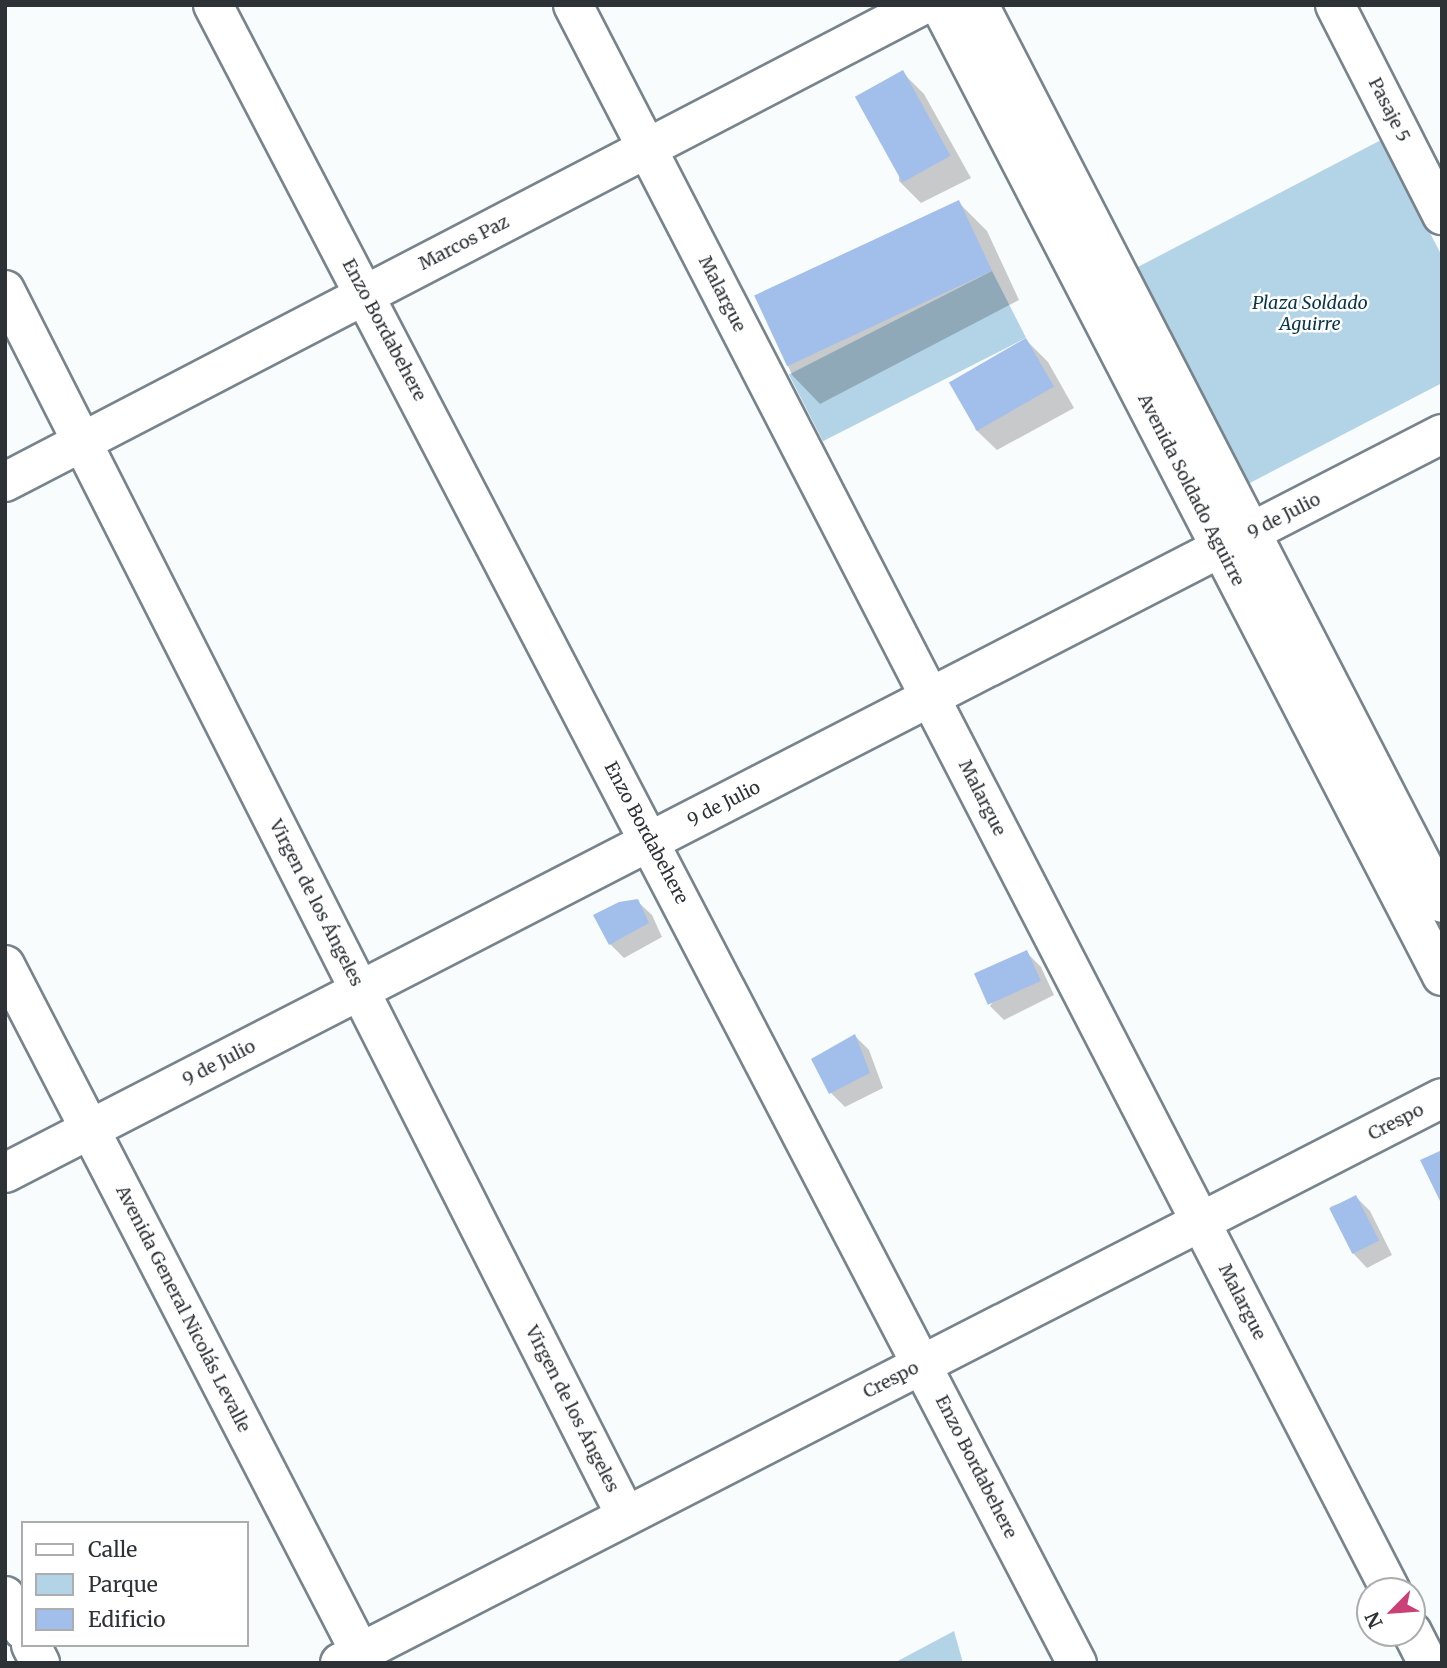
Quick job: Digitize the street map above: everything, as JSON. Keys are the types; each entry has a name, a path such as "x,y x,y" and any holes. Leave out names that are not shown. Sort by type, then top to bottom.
{"street":[{"name":"Enzo Bordabehere","path":"213,5 1077,1663"},
{"name":"Malargue","path":"573,5 1384,1577"},
{"name":"Marcos Paz","path":"5,482 923,5"},
{"name":"Avenida Soldado Aguirre","path":"940,5 1236,540 1442,903"},
{"name":"Avenida Soldado Aguirre","path":"979,5 1442,976"},
{"name":"Pasaje 5","path":"1335,5 1442,215"},
{"name":"Virgen de los Ángeles","path":"5,289 626,1516"},
{"name":"9 de Julio","path":"5,1173 1442,434"},
{"name":"Avenida General Nicolás Levalle","path":"5,965 90,1129 350,1658"},
{"name":"Crespo","path":"350,1658 1442,1098"},
{"path":"5,1596 21,1626"},
{"path":"32,1647 40,1663"},
{"path":"1420,1647 1428,1663"}],"green space":[{"name":"Plaza Soldado Aguirre","path":"1381,140 1442,256 1442,383 1246,485 1134,269"},
{"path":"992,271 1026,338 823,441 789,375"},
{"path":"954,1631 963,1663 894,1663"}],"building":[{"path":"903,70 951,156 902,182 855,97"},
{"path":"959,200 992,271 787,366 754,296"},
{"path":"1026,338 1054,386 977,431 949,382"},
{"path":"638,899 649,923 609,945 593,915 619,902"},
{"path":"1027,950 1041,981 988,1005 974,974"},
{"path":"855,1034 870,1073 829,1094 811,1059"},
{"path":"1442,1150 1442,1205 1420,1160"},
{"path":"1356,1195 1379,1240 1352,1254 1329,1209"}]}
